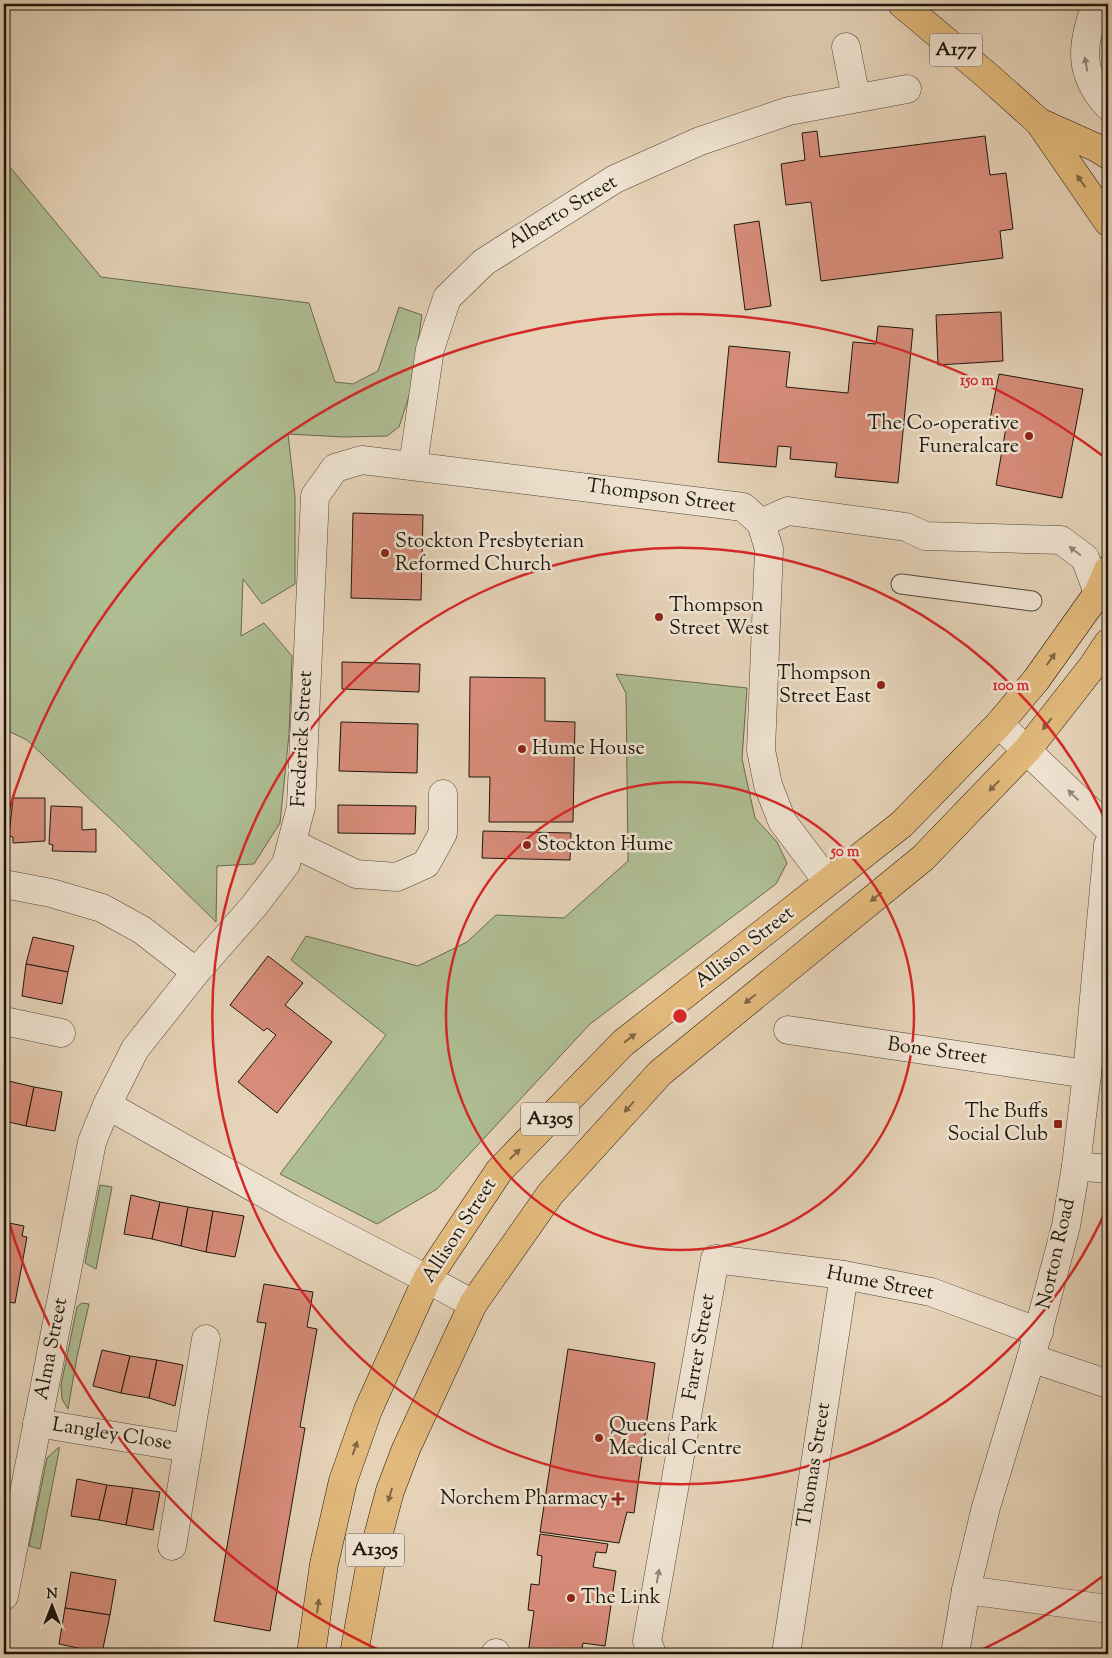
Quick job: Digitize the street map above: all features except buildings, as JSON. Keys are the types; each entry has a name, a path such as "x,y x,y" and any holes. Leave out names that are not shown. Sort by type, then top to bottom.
{"main road":[{"name":"A177","path":"902,4 1039,122 1108,222"},
{"name":"A177","path":"1039,122 1097,148 1108,155"},
{"name":"Allison Street","path":"311,1654 324,1564 343,1481 368,1410 427,1279 499,1171 623,1043 902,824 998,724 1036,680 1103,582"},
{"name":"Allison Street","path":"354,1654 370,1566 390,1491 406,1449 472,1304 551,1193 660,1073 923,858 1027,750 1092,667 1108,643"}],"street":[{"path":"1096,4 1087,29 1084,63 1096,93 1108,106"},
{"path":"846,47 856,98"},
{"name":"Alberto Street","path":"413,465 430,349 447,298 484,262 616,179 700,141 789,112 907,88"},
{"name":"Thompson Street","path":"335,468 362,460 743,506 761,523 788,511 906,527 925,536 1061,540 1084,558 1103,582"},
{"name":"Frederick Street","path":"107,1105 135,1049 196,972 254,906 286,864 301,807 315,496 335,468"},
{"path":"761,523 769,549 761,750 768,785 782,821 828,882"},
{"path":"998,724 1108,828"},
{"path":"292,843 356,874 397,877 426,864 444,833 444,794"},
{"name":"Norton Road","path":"955,1654 966,1590 986,1507 1031,1358 1066,1226 1076,1166 1087,1074 1108,845"},
{"path":"4,884 51,893 102,908 142,930 196,972"},
{"path":"4,1021 61,1033"},
{"name":"Bone Street","path":"788,1030 1087,1074"},
{"path":"107,1105 292,1209 472,1304"},
{"name":"Alma Street","path":"4,1596 14,1483 37,1423 92,1142 107,1105"},
{"path":"1076,1166 1108,1169"},
{"name":"Hume Street","path":"715,1259 844,1275 931,1292 1038,1332"},
{"name":"Farrer Street","path":"649,1648 715,1259"},
{"name":"Thomas Street","path":"786,1654 844,1275"},
{"name":"Langley Close","path":"172,1546 206,1339"},
{"path":"1031,1358 1108,1384"},
{"name":"Langley Close","path":"37,1423 188,1448"},
{"path":"966,1590 1108,1609"}],"lane":[{"path":"901,584 1032,601"}],"green space":[{"path":"4,160 101,277 309,303 335,382 353,384 378,371 399,307 422,315 410,393 399,427 387,436 344,437 288,434 295,496 295,584 262,604 243,579 241,636 264,623 292,656 289,734 280,823 254,864 217,866 216,922 27,740 4,729"},
{"path":"616,674 747,688 742,759 755,818 777,842 787,863 776,884 590,1024 437,1189 377,1224 280,1174 386,1035 291,960 306,936 418,966 467,942 496,915 564,918 628,861 626,693"},
{"path":"100,1185 112,1187 96,1269 85,1263"},
{"path":"82,1303 89,1304 68,1409 62,1399 61,1385 77,1307"},
{"path":"59,1447 40,1549 29,1546 47,1458"}],"place":[{"name":"The Co-operative Funeralcare","path":"1029,436"},
{"name":"Stockton Presbyterian Reformed Church","path":"385,553"},
{"name":"Thompson Street West","path":"659,617"},
{"name":"Thompson Street East","path":"881,685"},
{"name":"Hume House","path":"522,749"},
{"name":"Stockton Hume","path":"527,845"},
{"name":"The Buffs Social Club","path":"1058,1124"},
{"name":"Queens Park Medical Centre","path":"599,1438"},
{"name":"Norchem Pharmacy","path":"618,1499"},
{"name":"The Link","path":"571,1598"}]}
